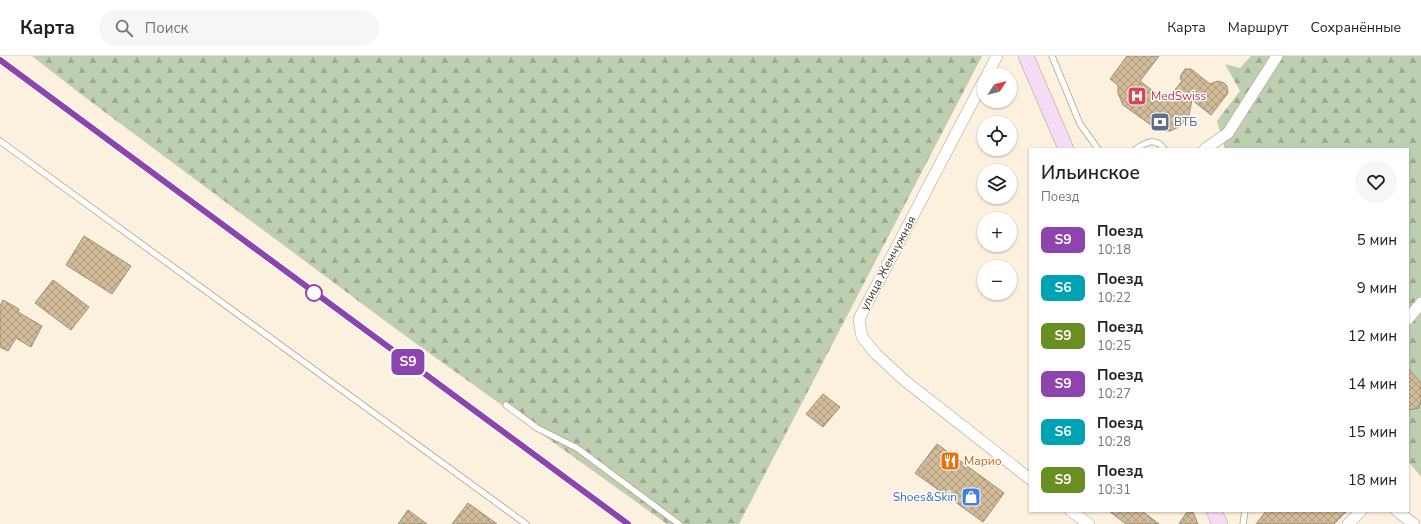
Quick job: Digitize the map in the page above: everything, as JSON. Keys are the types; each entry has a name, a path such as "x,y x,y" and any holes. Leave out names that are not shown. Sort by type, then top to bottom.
{"main road":[{"path":"1026,56 1066,148"},
{"path":"1214,512 1220,524"}],"street":[{"path":"991,68 997,56"},
{"path":"1206,148 1228,133 1277,56"},
{"name":"улица Жемчужная","path":"977,93 859,319 862,337 876,354 904,380 1029,478"},
{"path":"1409,318 1421,303"},
{"path":"1073,512 1088,524"},
{"path":"1348,524 1360,512"},
{"path":"1398,512 1414,524"}],"lane":[{"path":"1052,56 1080,124 1097,148"},
{"path":"0,141 526,524"},
{"path":"1138,148 1151,141 1161,144 1163,148"},
{"path":"506,405 537,428 577,448 679,524"},
{"path":"1243,524 1246,512"}],"green space":[{"path":"32,56 982,56 739,524 667,524 400,332 82,95"},
{"path":"1251,56 1421,56 1421,477 1409,462 1409,148 1225,148 1217,121 1240,91 1225,64 1240,68"}],"building":[{"path":"1127,56 1159,56 1140,81 1166,101 1182,81 1180,78 1185,69 1191,69 1210,84 1218,81 1224,83 1227,86 1228,93 1211,115 1192,100 1189,115 1181,126 1170,131 1158,130 1123,105 1118,93 1118,85 1110,79"},
{"path":"84,236 131,266 112,294 66,265"},
{"path":"53,280 89,307 71,330 35,303"},
{"path":"3,300 19,309 18,312 42,326 31,347 16,338 8,351 0,347 0,306"},
{"path":"1409,369 1421,383 1421,400 1419,408 1409,410"},
{"path":"823,394 840,407 823,427 806,414"},
{"path":"937,444 1004,493 983,522 915,473"},
{"path":"468,503 497,524 452,524"},
{"path":"408,510 427,524 398,524"},
{"path":"1110,512 1143,512 1159,524 1126,524"},
{"path":"1193,512 1198,524 1179,524 1186,513"},
{"path":"1265,512 1346,512 1334,524 1256,524"}],"railway":[{"path":"0,60 628,524"}],"train":[{"name":"S9","path":"0,60 628,524"}],"place":[{"name":"MedSwiss","path":"1137,96"},
{"name":"ВТБ","path":"1160,122"},
{"name":"Марио","path":"950,461"},
{"name":"Shoes&Skin","path":"971,497"}]}
